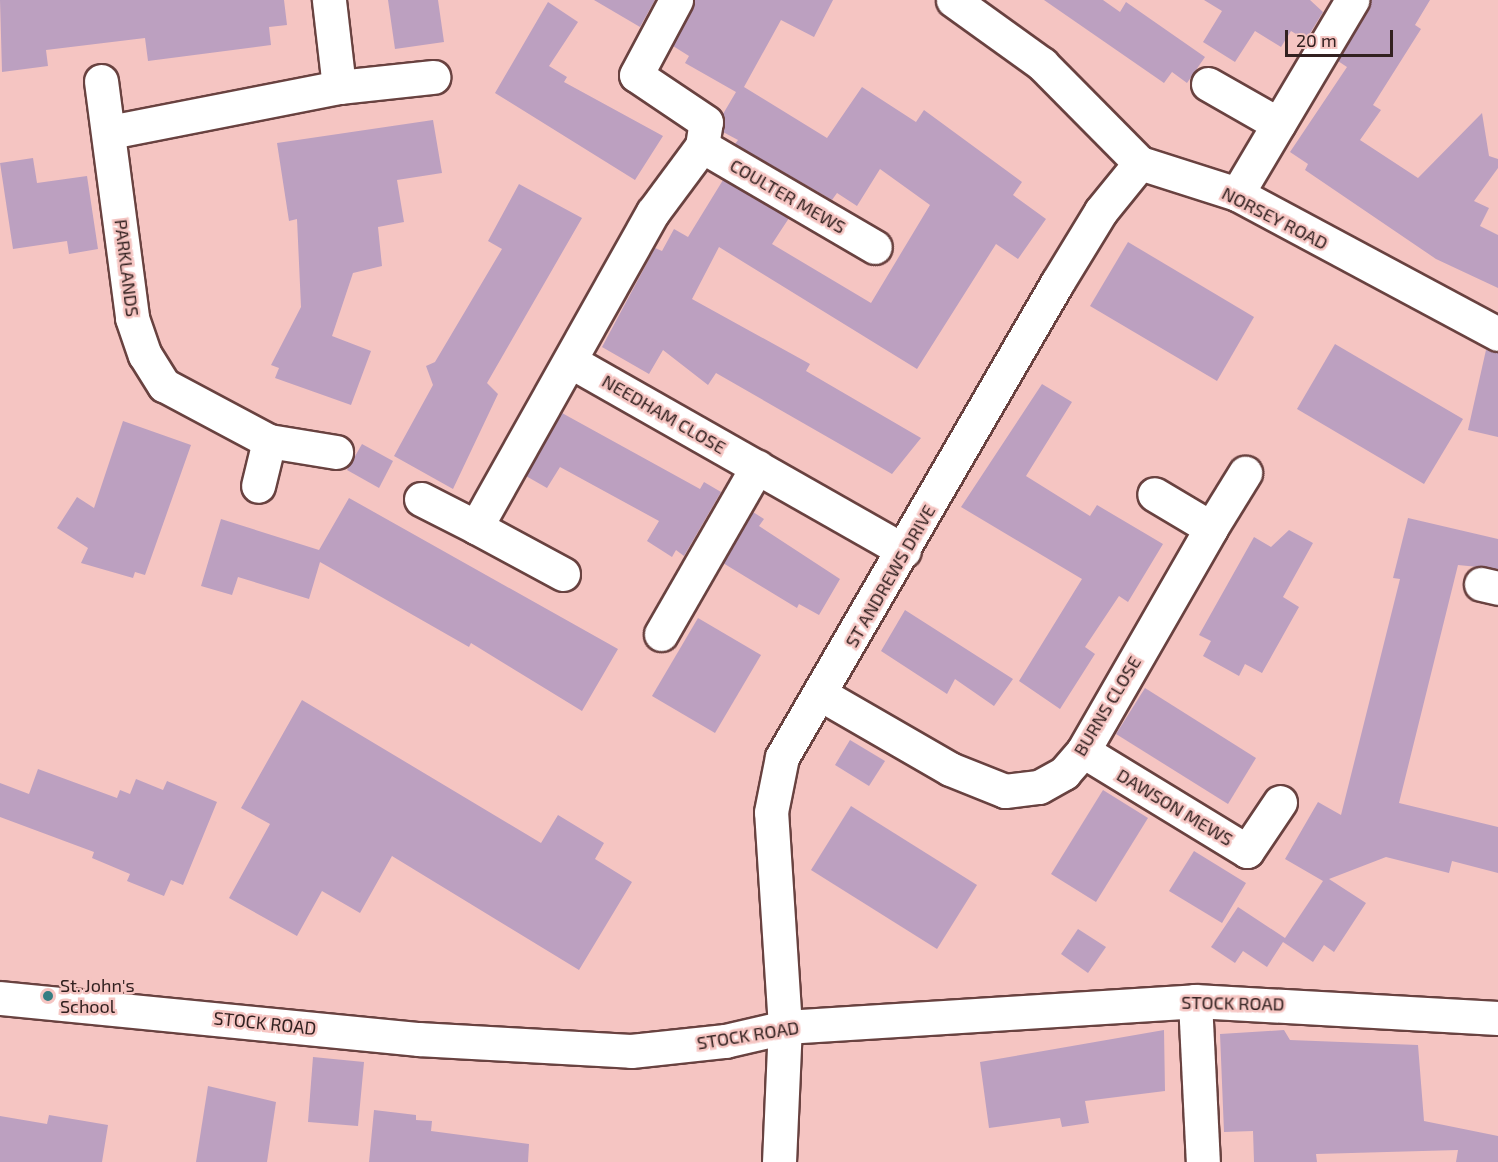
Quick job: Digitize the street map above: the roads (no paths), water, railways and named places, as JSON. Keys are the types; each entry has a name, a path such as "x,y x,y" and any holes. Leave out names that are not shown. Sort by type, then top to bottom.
{"street":[{"path":"329,0 339,87"},
{"path":"476,527 539,409 570,361 653,212 702,146 706,122 636,75 676,0"},
{"name":"NORSEY ROAD","path":"953,0 1042,63 1140,163 1238,194 1498,334"},
{"path":"1238,194 1315,58 1352,0"},
{"path":"110,132 339,87 433,77"},
{"name":"PARKLANDS","path":"102,81 132,318 145,355 165,385 269,441 336,452"},
{"path":"1208,84 1278,124"},
{"name":"COULTER MEWS","path":"702,146 875,247"},
{"name":"ST ANDREWS DRIVE","path":"779,1162 785,1027 771,812 782,757 822,695 1062,274 1101,211 1140,163"},
{"name":"NEEDHAM CLOSE","path":"570,361 904,551"},
{"path":"258,486 269,441"},
{"path":"661,634 757,467"},
{"name":"BURNS CLOSE","path":"822,695 950,769 1005,791 1039,787 1064,773 1083,751 1245,473"},
{"path":"1154,494 1211,528"},
{"path":"421,499 563,574"},
{"name":"DAWSON MEWS","path":"1083,751 1247,851 1280,802"},
{"name":"STOCK ROAD","path":"0,998 554,1048 631,1051 725,1041 785,1027 1195,1001 1498,1018"},
{"path":"1195,1001 1203,1162"}],"place":[{"name":"St. John's School","path":"48,996"}]}
